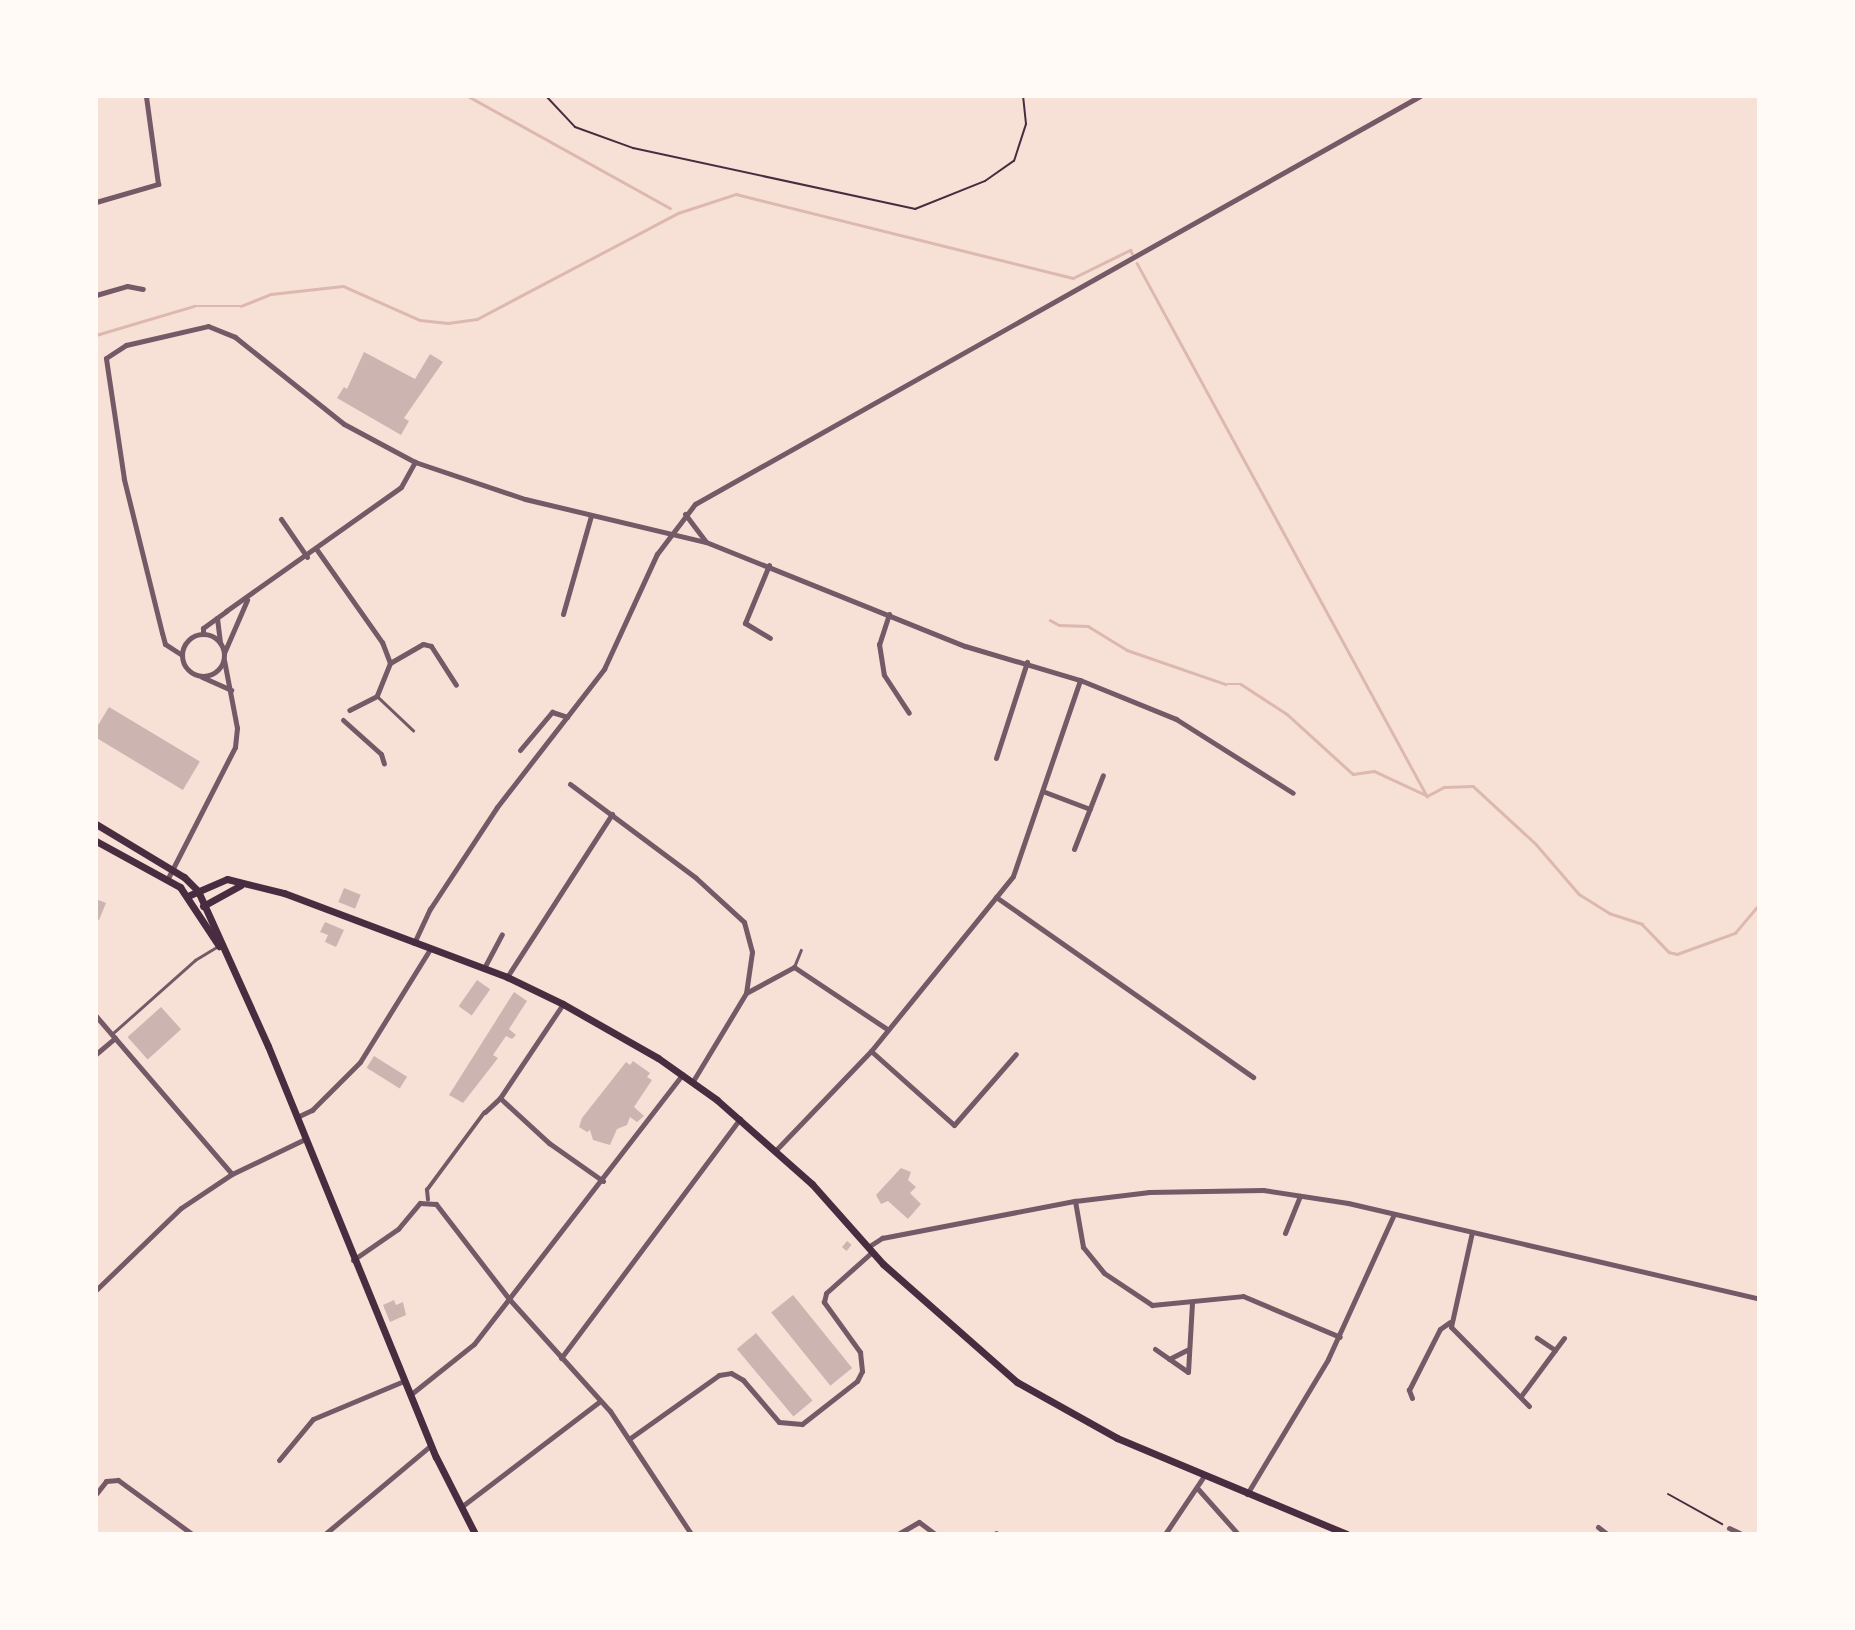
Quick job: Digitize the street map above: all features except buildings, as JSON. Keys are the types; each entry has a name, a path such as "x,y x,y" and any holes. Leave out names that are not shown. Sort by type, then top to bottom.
{"main road":[{"path":"96,824 173,870 198,891 201,907 297,1117 431,1445 475,1534"},
{"path":"96,841 167,880 190,895 201,907"},
{"path":"190,895 219,880 284,893 507,977 563,1004 683,1074 740,1119 835,1208 870,1250 1017,1381 1084,1422 1204,1476 1347,1534"},
{"path":"201,907 242,884"}],"street":[{"path":"96,202 158,184 146,96"},
{"path":"414,943 430,909 496,807 567,718 614,653 667,536 685,514 711,493 1420,96"},
{"path":"96,295 127,286 143,289"},
{"path":"231,690 190,672 182,655 165,644 124,479 106,358 125,345 208,326 224,330 344,424 415,462 464,481 591,516 667,536 706,542 769,565 965,646 1027,662 1080,680 1176,719 1293,793"},
{"path":"203,634 203,628 317,550 401,487 415,462"},
{"path":"685,514 706,542"},
{"path":"563,614 591,516"},
{"path":"281,519 307,557"},
{"path":"317,550 382,642 390,663"},
{"path":"769,565 745,623 770,638"},
{"path":"202,676 218,670 248,598"},
{"path":"888,614 879,644 884,675 909,713"},
{"path":"167,880 235,747 231,690 217,618"},
{"path":"182,655 191,638 203,634 220,643"},
{"path":"349,710 377,696 390,663 423,644 431,646 456,685"},
{"path":"996,758 1027,662"},
{"path":"775,1151 871,1051 996,897 1021,860 1080,680"},
{"path":"520,750 552,712 567,718"},
{"path":"343,720 381,754 384,764"},
{"path":"1074,849 1103,775"},
{"path":"570,784 695,878 744,922 752,952 746,993 693,1081"},
{"path":"1045,792 1090,808"},
{"path":"507,977 612,814"},
{"path":"996,897 1253,1077"},
{"path":"484,968 502,933"},
{"path":"297,1117 312,1110 360,1062 430,949"},
{"path":"746,993 794,967 887,1029"},
{"path":"428,1200 427,1190 485,1112 500,1098 563,1004"},
{"path":"96,1016 232,1174"},
{"path":"96,1054 114,1036"},
{"path":"871,1051 954,1125 1016,1054"},
{"path":"410,1395 474,1344 603,1181 683,1074"},
{"path":"500,1098 550,1143 603,1181"},
{"path":"561,1359 740,1119"},
{"path":"96,1290 181,1208 232,1174 305,1139"},
{"path":"629,1439 719,1375 731,1373 743,1380 779,1422 802,1424 857,1381 862,1371 860,1352 824,1302 826,1293 882,1237 1075,1201 1204,1190 1300,1196 1394,1214 1759,1299"},
{"path":"1285,1233 1300,1196"},
{"path":"353,1259 389,1236 428,1200"},
{"path":"428,1200 436,1204 510,1300 600,1401 629,1439 691,1534"},
{"path":"1075,1201 1083,1247 1104,1273 1153,1305 1224,1296 1263,1301 1340,1337"},
{"path":"1247,1494 1340,1337 1394,1214"},
{"path":"1472,1232 1450,1322 1453,1332 1529,1405"},
{"path":"1155,1349 1188,1372 1187,1350 1192,1301"},
{"path":"1412,1398 1409,1390 1440,1329 1450,1322"},
{"path":"1537,1338 1555,1350"},
{"path":"1521,1396 1564,1338"},
{"path":"1169,1359 1187,1350"},
{"path":"279,1460 313,1419 404,1381"},
{"path":"461,1507 600,1401"},
{"path":"326,1534 431,1445"},
{"path":"1165,1534 1198,1489 1204,1476"},
{"path":"96,1494 106,1481 118,1480 192,1534"},
{"path":"1198,1489 1238,1534"},
{"path":"898,1534 919,1522 935,1534"},
{"path":"1598,1527 1607,1534"},
{"path":"1729,1528 1742,1534"}],"lane":[{"path":"377,696 414,730"},
{"path":"114,1036 195,960 220,946"},
{"path":"794,967 801,950"}],"path":[{"path":"546,96 575,127 633,148 915,209 985,181 1014,161 1026,124 1023,96"},
{"path":"1668,1494 1729,1528"}],"waterway":[{"path":"468,96 670,208"},
{"path":"96,335 194,306 241,306 271,294 343,286 420,320 448,323 477,319 678,213 736,194 1073,278 1130,250 1132,253"},
{"path":"1137,263 1427,796"},
{"path":"1050,620 1059,625 1088,626 1127,650 1225,684 1241,684 1287,714 1353,774 1374,771 1426,795"},
{"path":"1427,796 1444,787 1473,786 1536,844 1579,894 1609,913 1642,924 1669,952 1677,954 1735,933 1759,904"}]}
